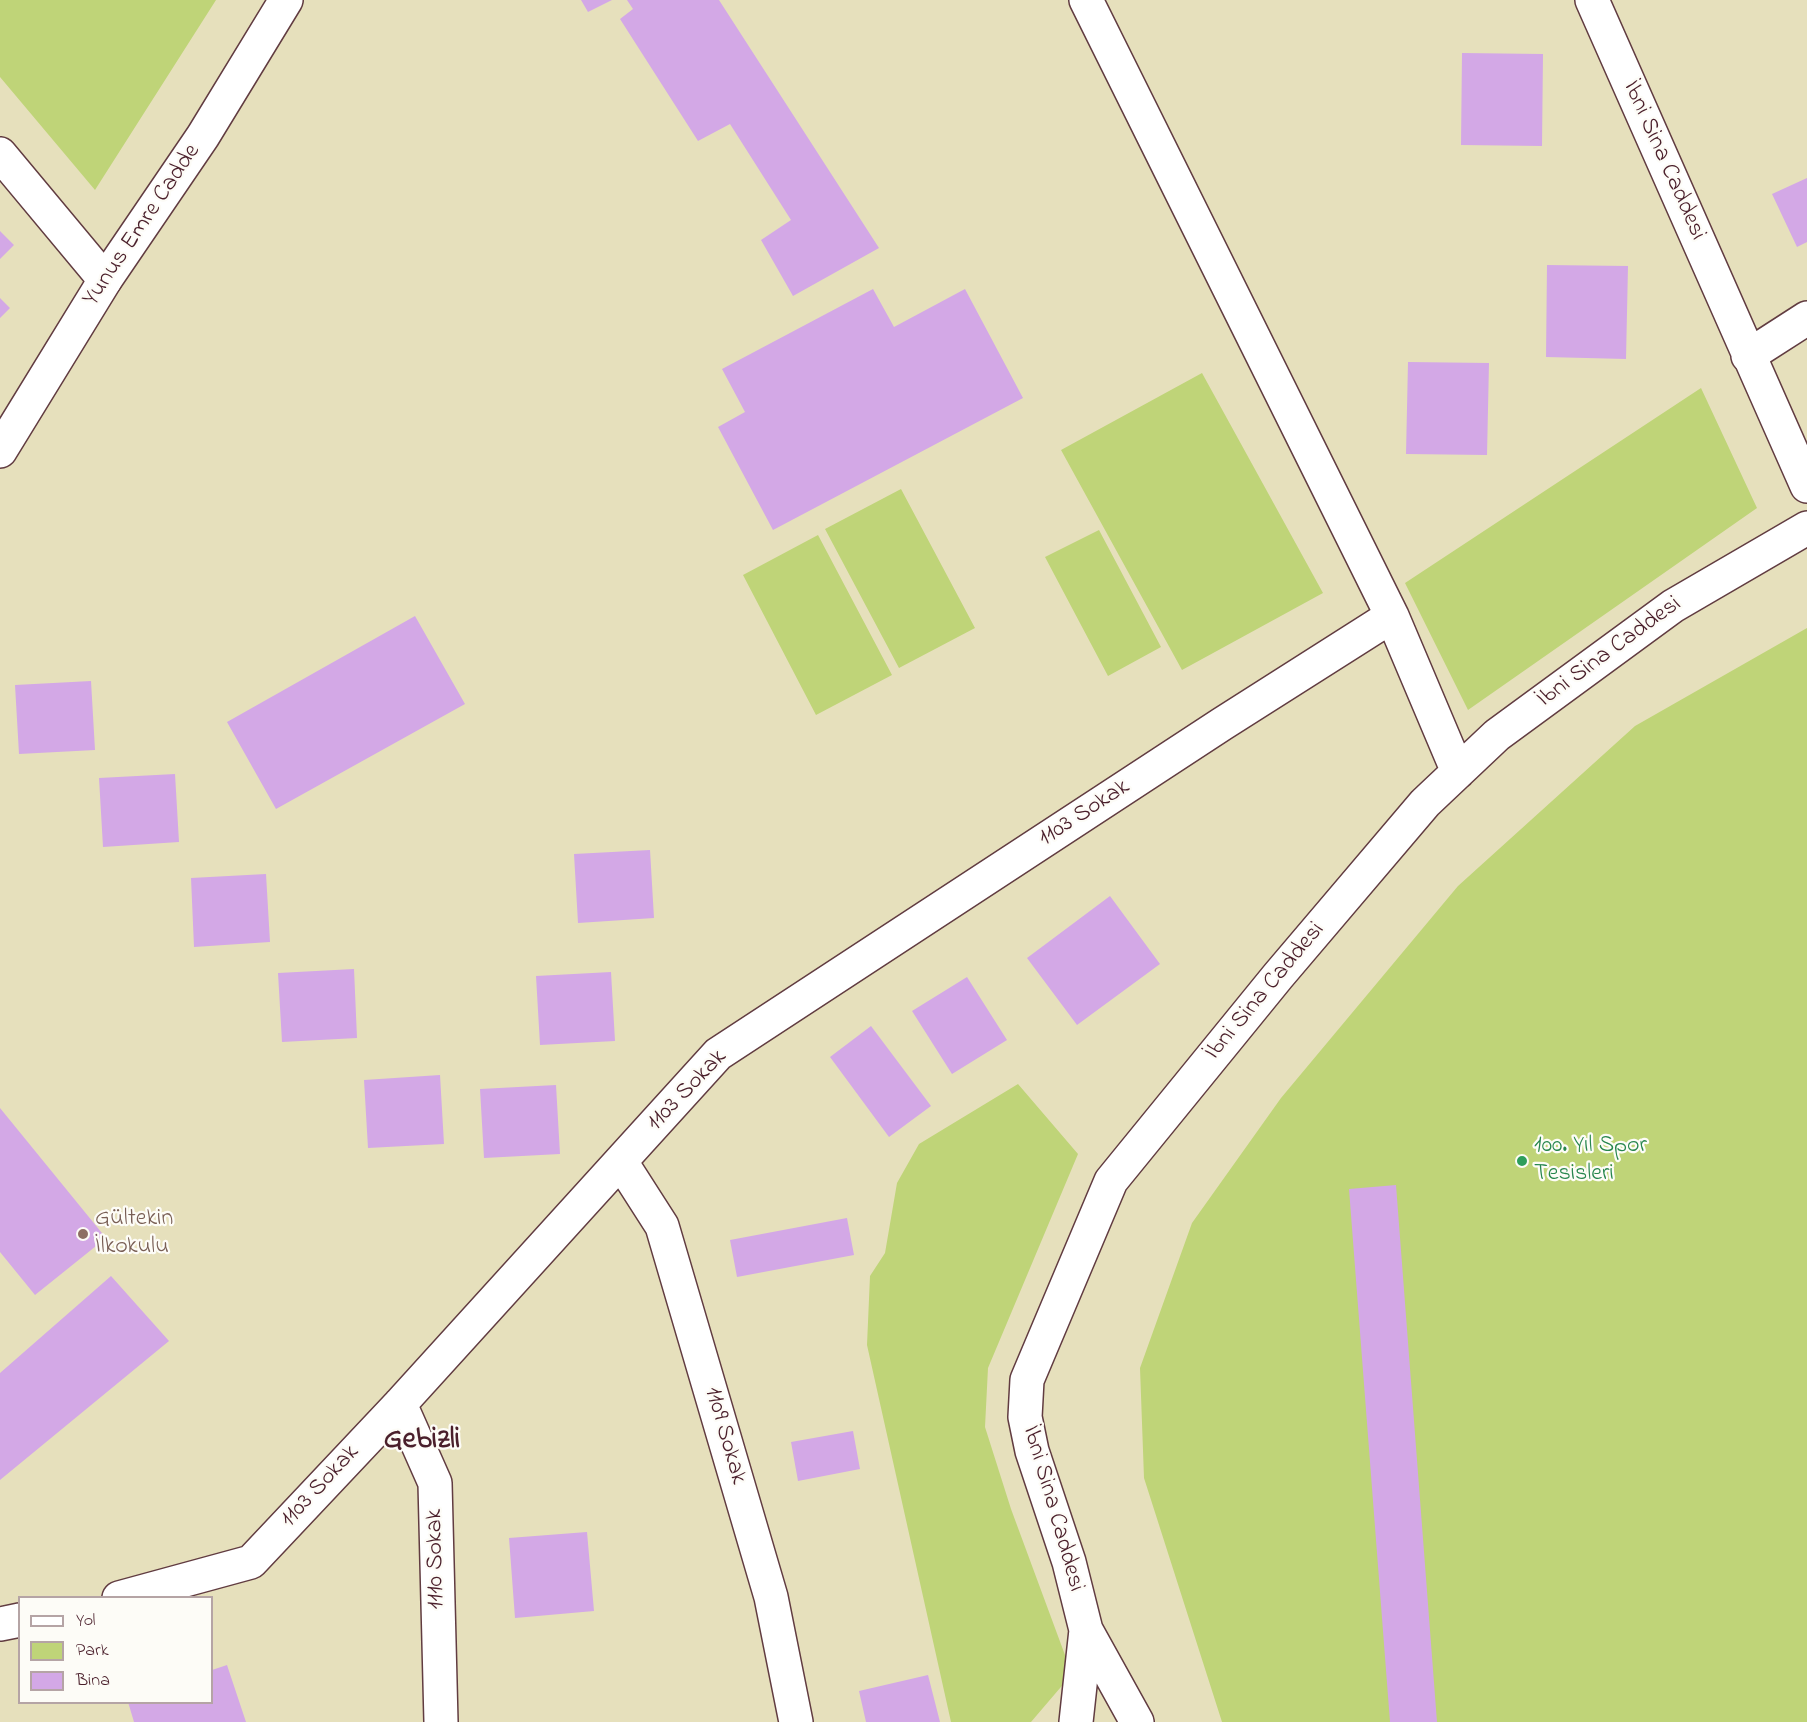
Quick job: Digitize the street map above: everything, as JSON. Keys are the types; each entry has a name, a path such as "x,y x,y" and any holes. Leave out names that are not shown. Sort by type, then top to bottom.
{"street":[{"name":"Yunus Emre Cadde","path":"0,451 105,280 203,136 286,0"},
{"path":"1086,0 1392,616 1458,772"},
{"name":"İbni Sina Caddesi","path":"1592,0 1807,486"},
{"path":"0,154 105,280"},
{"path":"1748,356 1807,318"},
{"name":"İbni Sina Caddesi","path":"1137,1722 1086,1630 1069,1562 1032,1451 1025,1417 1027,1380 1111,1181 1286,967 1425,803 1497,735 1673,606 1807,528"},
{"name":"1103 Sokak","path":"126,1596 251,1562 400,1404 718,1054 1222,724 1392,616"},
{"name":"1109 Sokak","path":"621,1162 662,1226 771,1597 796,1722"},
{"name":"1110 Sokak","path":"400,1404 435,1483 441,1722"},
{"path":"0,1624 18,1620"},
{"name":"İbni Sina Caddesi","path":"1076,1722 1086,1630"}],"green space":[{"path":"0,0 216,0 95,190 0,77"},
{"path":"1202,373 1323,593 1182,670 1061,450"},
{"path":"1701,388 1757,508 1468,710 1405,583"},
{"path":"901,489 975,628 899,668 825,529"},
{"path":"1099,530 1161,647 1108,676 1045,557"},
{"path":"818,535 892,675 816,715 743,575"},
{"name":"100. Yıl Spor Tesisleri","path":"1807,628 1807,1722 1222,1722 1144,1478 1140,1368 1192,1223 1281,1098 1458,886 1635,726"},
{"path":"1018,1084 1078,1154 988,1368 985,1427 1011,1509 1072,1674 1031,1722 951,1722 867,1345 870,1276 885,1253 897,1183 919,1144"}],"building":[{"path":"581,0 612,0 588,12"},
{"path":"627,0 719,0 879,248 793,296 761,240 791,220 730,124 698,141 620,19 633,9"},
{"path":"1462,53 1543,54 1542,146 1461,145"},
{"path":"1807,178 1807,242 1797,247 1772,194"},
{"path":"0,231 14,245 0,259"},
{"path":"1547,265 1628,266 1626,359 1546,357"},
{"path":"873,289 894,327 965,289 1023,398 773,530 718,427 745,412 722,369"},
{"path":"0,298 10,308 0,318"},
{"path":"1408,362 1489,363 1487,455 1406,454"},
{"path":"415,616 465,704 276,809 227,722"},
{"path":"91,681 95,750 19,754 15,685"},
{"path":"175,774 179,842 103,847 99,778"},
{"path":"650,850 654,918 578,923 574,854"},
{"path":"266,874 270,942 194,947 191,878"},
{"path":"1110,896 1160,964 1077,1025 1027,958"},
{"path":"354,969 357,1038 282,1042 278,973"},
{"path":"611,972 615,1041 540,1045 536,976"},
{"path":"967,977 1007,1040 952,1074 912,1011"},
{"path":"871,1026 931,1106 889,1137 830,1057"},
{"path":"440,1075 444,1144 368,1148 364,1080"},
{"path":"556,1085 560,1154 484,1158 480,1089"},
{"path":"0,1108 106,1238 35,1295 0,1252"},
{"path":"1396,1185 1437,1722 1390,1722 1349,1189"},
{"path":"847,1218 854,1255 737,1277 730,1240"},
{"path":"111,1276 169,1341 0,1480 0,1373"},
{"path":"853,1431 860,1469 798,1481 791,1442"},
{"path":"587,1532 594,1611 515,1618 509,1538"},
{"path":"227,1665 246,1722 134,1722 129,1704 213,1704 213,1670"},
{"path":"928,1675 940,1722 866,1722 859,1691"}],"place":[{"name":"100. Yıl Spor Tesisleri","path":"1522,1161"},
{"name":"Gültekin İlkokulu","path":"83,1234"}],"district":[{"name":"Gebizli","path":"422,1442"}]}
